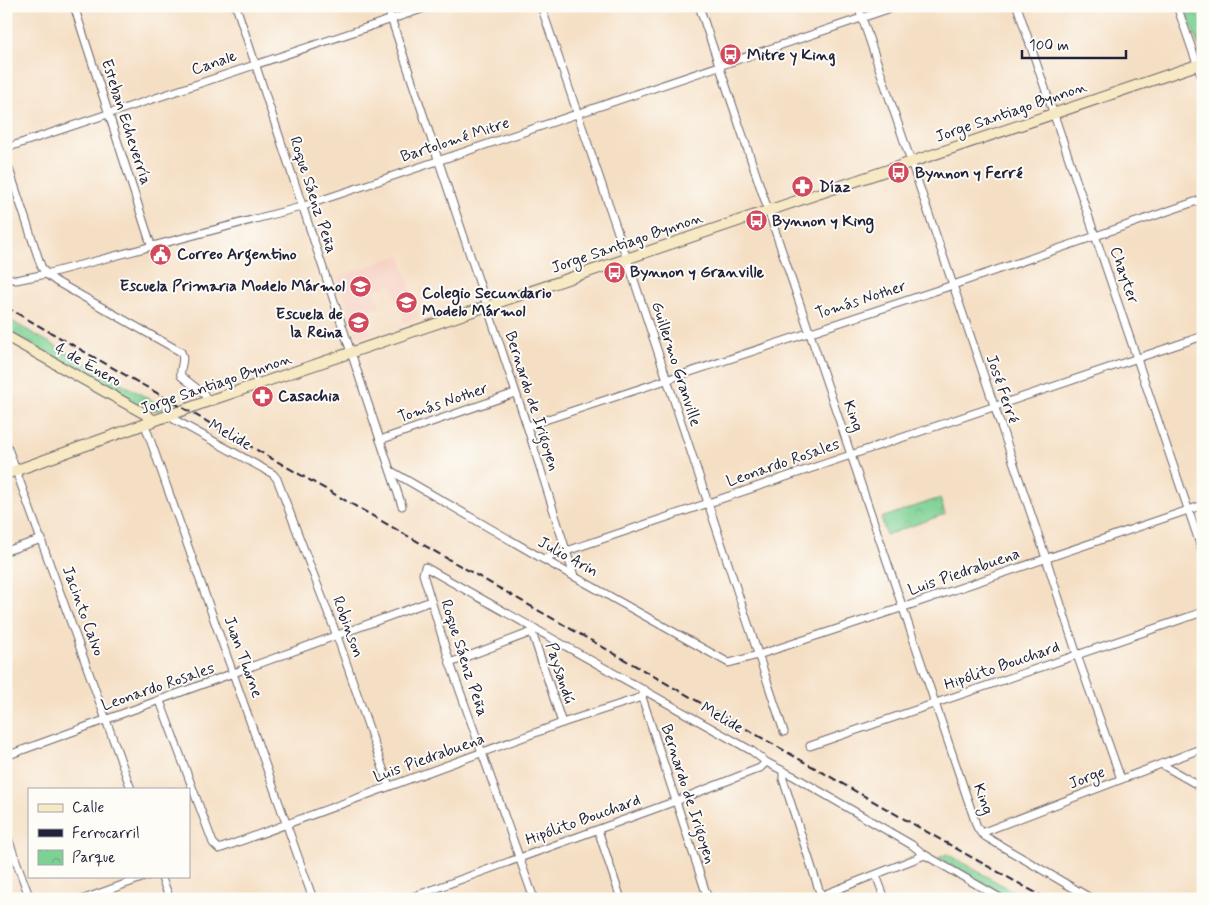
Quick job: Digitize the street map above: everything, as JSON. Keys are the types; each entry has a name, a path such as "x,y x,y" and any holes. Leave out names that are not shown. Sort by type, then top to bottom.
{"street":[{"name":"Esteban Echeverría","path":"74,6 151,246"},
{"name":"Roque Sáenz Peña","path":"236,6 402,506"},
{"name":"Bernardo de Irigoyen","path":"387,6 527,426 574,576"},
{"name":"Canale","path":"6,148 431,6"},
{"name":"Guillermo Granville","path":"541,6 784,732"},
{"name":"King","path":"700,6 767,210 981,834"},
{"name":"José Ferré","path":"858,6 1046,558 1077,655 1121,779"},
{"name":"Bartolomé Mitre","path":"6,277 16,280 46,274 302,207 897,6"},
{"name":"Chayter","path":"1017,6 1203,553"},
{"path":"1177,6 1200,64 1203,81"},
{"name":"Jorge Santiago Bynnon","path":"6,474 208,401 1200,64"},
{"path":"6,160 41,266 46,274 56,282 181,352 183,359 180,370 181,376 204,394 208,401"},
{"name":"Tomás Nother","path":"527,426 953,285 1203,199"},
{"name":"4 de Enero","path":"6,336 145,414 149,423"},
{"name":"Leonardo Rosales","path":"543,559 1203,336"},
{"name":"Tomás Nother","path":"380,440 515,393"},
{"name":"Melide","path":"168,416 273,474 277,479"},
{"name":"Juan Thorne","path":"149,423 313,899"},
{"name":"Jacinto Calvo","path":"6,444 131,788"},
{"name":"Julio Arin","path":"390,471 724,662 733,663"},
{"name":"Robinson","path":"277,479 337,636 389,786"},
{"name":"Luis Piedrabuena","path":"733,663 904,608 1203,505"},
{"path":"6,551 42,539"},
{"name":"Roque Sáenz Peña","path":"424,567 422,574 450,663 534,899"},
{"name":"Melide","path":"424,567 644,694 752,752 783,772 912,845 925,855 1002,899"},
{"name":"Leonardo Rosales","path":"6,756 431,601"},
{"name":"Hipólito Bouchard","path":"810,746 1203,612"},
{"path":"450,663 534,631"},
{"name":"Paysandú","path":"534,631 562,723"},
{"name":"Bernardo de Irigoyen","path":"644,694 676,802 708,899"},
{"name":"Luis Piedrabuena","path":"160,701 213,843 219,849 644,694"},
{"name":"Jorge","path":"981,834 1203,748"},
{"name":"Hipólito Bouchard","path":"407,899 676,802 760,768 766,762"},
{"path":"1161,764 1203,788"},
{"path":"783,772 783,779 821,896"},
{"path":"598,830 622,899"},
{"path":"6,833 30,899"},
{"path":"981,834 1092,899"},
{"path":"813,899 925,855"},
{"path":"876,875 885,899"},
{"path":"84,899 142,878"},
{"path":"162,878 170,899"}],"shaded area":[{"path":"400,255 419,317 404,322 391,285 374,290 380,307 363,312 371,333 357,337 337,277"}],"green space":[{"path":"1184,6 1203,6 1203,53 1201,53"},
{"path":"6,318 167,409 151,411 6,330"},
{"path":"940,498 945,514 886,535 881,518"},
{"path":"947,854 1027,899 1010,899 938,858"}],"railway":[{"path":"6,307 1047,899"}],"place":[{"name":"Mitre y King","path":"731,55"},
{"name":"Bynnon y Ferré","path":"899,173"},
{"name":"Díaz","path":"803,187"},
{"name":"Bynnon y King","path":"756,221"},
{"name":"Correo Argentino","path":"161,254"},
{"name":"Bynnon y Granville","path":"614,272"},
{"name":"Escuela Primaria Modelo Mármol","path":"361,286"},
{"name":"Colegio Secundario Modelo Mármol","path":"406,302"},
{"name":"Escuela de la Reina","path":"359,323"},
{"name":"Casachia","path":"262,396"}]}
